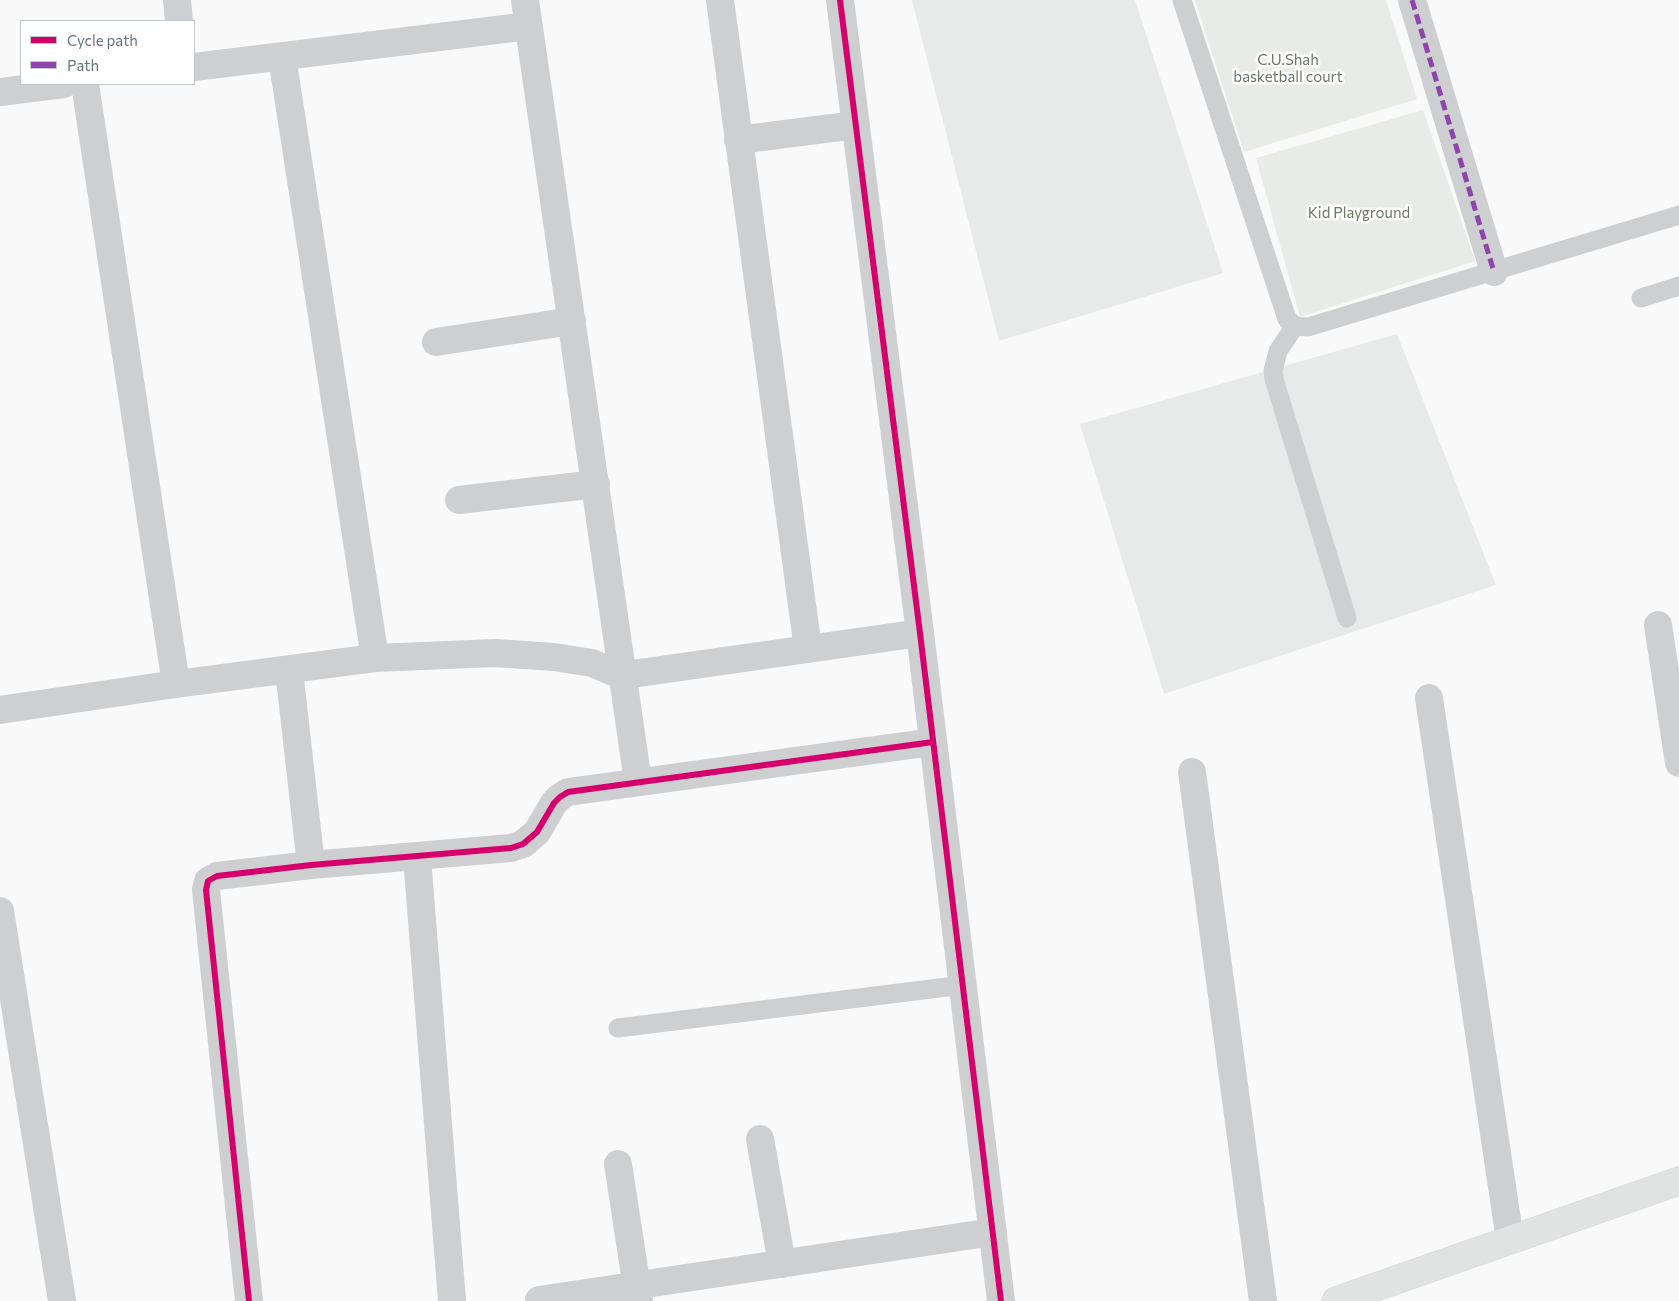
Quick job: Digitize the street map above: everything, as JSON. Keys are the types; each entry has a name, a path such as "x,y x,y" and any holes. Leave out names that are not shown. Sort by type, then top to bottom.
{"street":[{"path":"177,0 179,20"},
{"path":"720,0 808,650"},
{"path":"840,0 920,634 1001,1301"},
{"path":"1412,0 1494,272"},
{"path":"195,68 282,57 527,13 624,673 638,782"},
{"path":"282,57 375,658"},
{"path":"0,92 56,85"},
{"path":"85,85 176,684"},
{"path":"738,140 856,125"},
{"path":"436,342 572,321"},
{"path":"460,500 596,484"},
{"path":"1658,625 1679,763"},
{"path":"0,710 176,684 375,658 495,653 544,656 592,663 613,672 632,674 920,634"},
{"path":"289,670 311,865"},
{"path":"1429,698 1510,1240"},
{"path":"249,1301 206,890 208,881 216,876 311,865 511,848 522,844 537,832 554,803 568,792 933,742"},
{"path":"1192,772 1263,1301"},
{"path":"417,857 452,1301"},
{"path":"0,911 62,1301"},
{"path":"760,1140 782,1264"},
{"path":"618,1164 638,1293"},
{"path":"1336,1301 1679,1181"},
{"path":"539,1300 638,1293 782,1264 992,1232"}],"lane":[{"path":"1182,0 1287,319 1295,326 1308,327 1679,215"},
{"path":"1641,298 1679,286"},
{"path":"1295,326 1278,351 1273,370 1274,379 1347,618"},
{"path":"618,1028 963,985"}],"shaded area":[{"path":"912,0 1135,0 1223,273 999,341"},
{"path":"1397,334 1496,585 1164,694 1080,424"}],"green space":[{"name":"C.U.Shah basketball court","path":"1195,0 1386,0 1417,99 1244,152"},
{"name":"Kid Playground","path":"1423,110 1475,261 1300,317 1256,158"}],"marked path":[{"path":"1412,0 1494,272"}],"cycle path":[{"path":"840,0 920,633 1001,1301"},
{"path":"249,1301 206,890 208,881 217,876 311,865 511,848 523,844 537,832 554,803 568,792 933,742"}]}
